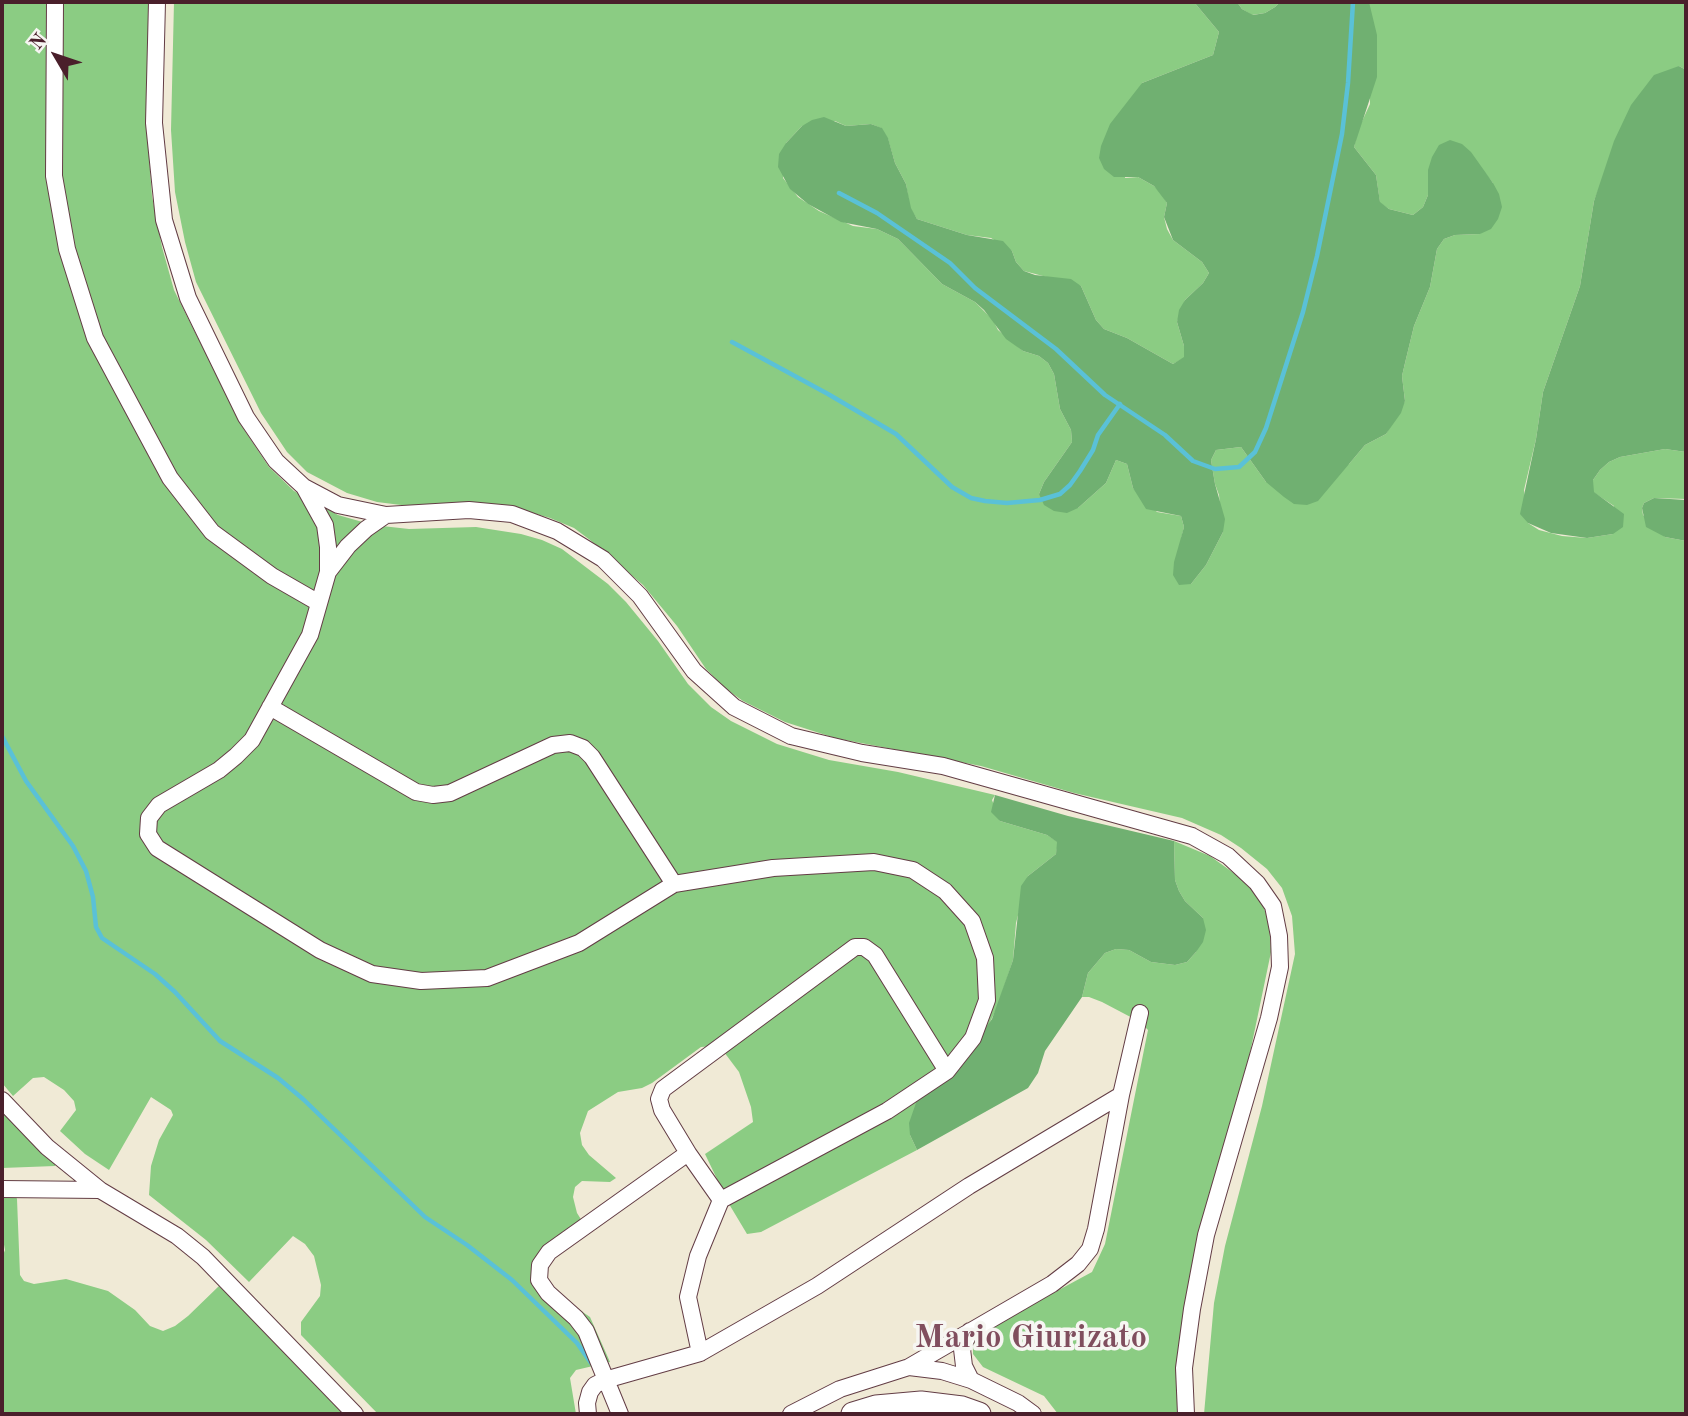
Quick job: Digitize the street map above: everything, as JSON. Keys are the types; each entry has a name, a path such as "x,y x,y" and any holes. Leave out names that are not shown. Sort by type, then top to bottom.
{"highway":[{"path":"853,1414 876,1407 921,1403 962,1408 979,1414"}],"street":[{"path":"55,2 54,176 67,249 95,338 170,478 212,532 272,576 319,603"},
{"path":"157,2 154,123 164,220 188,298 246,417 276,461 304,487 338,505 386,515 469,510 512,514 557,531 603,559 640,596 694,671 734,707 745,713 791,736 862,753 943,766 1192,836 1228,856 1257,883 1273,906 1279,936 1280,967 1269,1018 1206,1235 1184,1368 1186,1414"},
{"path":"304,487 325,525 328,547 328,572 310,635 252,740 219,770 159,805 149,818 148,834 157,848 309,943 372,974 421,981 487,978 579,943 674,884 773,868 874,862 913,870 945,891 972,921 985,958 986,1000 973,1038 947,1072 887,1111 721,1200 698,1255 688,1297 701,1353"},
{"path":"328,572 366,528 386,515"},
{"path":"270,706 416,792 433,795 450,793 553,745 570,743 583,748 592,757 674,884"},
{"path":"721,1200 662,1110 659,1099 663,1088 855,947 864,947 875,956 947,1072"},
{"path":"791,1414 840,1389 909,1367 1052,1284 1078,1264 1090,1249 1097,1229 1121,1095 1140,1013"},
{"path":"588,1414 587,1403 595,1385 701,1353 817,1286 969,1186 1121,1095"},
{"path":"2,1100 47,1146 100,1190 177,1236 202,1257 355,1414"},
{"path":"620,1414 586,1331 576,1318 548,1293 539,1280 541,1265 549,1252 688,1153"},
{"path":"2,1189 100,1190"},
{"path":"970,1331 962,1349 964,1366 971,1380"},
{"path":"909,1367 942,1371 971,1380 1018,1403 1032,1414"}],"green space":[{"path":"2,2 151,2 147,130 152,196 174,290 241,425 269,467 294,491 338,515 373,525 409,529 476,527 521,534 562,549 608,584 626,602 688,684 711,707 731,721 777,744 829,760 898,772 995,795 992,800 1000,821 1047,835 1058,842 1056,854 1028,876 1016,923 1013,960 997,1008 986,1030 910,1135 917,1150 761,1232 747,1234 705,1154 753,1122 751,1107 739,1072 724,1052 714,1046 701,1047 652,1083 642,1088 618,1092 588,1111 580,1133 582,1145 589,1155 616,1178 610,1182 582,1181 575,1187 573,1197 577,1213 589,1232 540,1251 535,1258 535,1267 562,1298 590,1317 610,1362 576,1370 570,1378 576,1414 378,1414 301,1335 301,1322 320,1296 321,1285 314,1256 305,1244 293,1236 249,1282 206,1240 149,1195 151,1166 159,1140 173,1115 171,1110 151,1097 109,1170 85,1154 60,1131 76,1110 74,1101 64,1090 44,1077 33,1078 13,1096 2,1083"},
{"path":"174,2 1194,2 1219,32 1213,55 1142,83 1125,178 1138,177 1162,194 1167,203 1164,217 1173,240 1202,262 1209,273 1203,283 1185,300 1177,322 1184,346 1184,358 1173,364 1127,338 1104,329 1096,320 1081,286 1024,271 1016,262 1012,251 991,238 967,235 917,219 910,208 906,184 881,128 871,124 846,126 835,121 802,126 786,143 783,178 798,197 819,211 853,226 877,229 898,239 942,284 975,302 993,320 998,330 1023,351 1039,356 1048,363 1054,374 1060,409 1071,430 1072,442 1044,482 1039,494 1078,508 1106,483 1116,460 1127,464 1133,488 1157,512 1181,516 1184,527 1181,539 1191,584 1206,565 1223,532 1219,495 1211,460 1216,450 1241,447 1266,482 1349,464 1365,445 1386,434 1405,401 1402,376 1414,326 1430,287 1437,249 1444,239 1455,235 1480,234 1493,183 1485,173 1428,170 1428,195 1423,207 1413,215 1389,209 1380,203 1376,175 1354,147 1358,130 1370,104 1369,2 1686,2 1686,70 1679,66 1605,173 1594,201 1580,286 1543,392 1524,490 1528,523 1539,530 1562,536 1587,538 1613,534 1614,506 1593,492 1593,480 1600,470 1620,457 1665,449 1686,452 1686,499 1654,498 1644,503 1642,508 1643,515 1665,537 1686,541 1686,1414 1204,1414 1214,1303 1225,1246 1262,1106 1295,954 1292,916 1282,888 1267,869 1241,848 1221,835 1182,818 1074,793 981,766 835,738 785,722 743,701 706,669 677,626 643,585 574,528 526,511 478,504 409,506 377,502 347,493 307,472 287,452 261,413 196,282 175,192 171,130"},
{"path":"1194,2 1237,2 1242,9 1253,15 1265,13 1280,2 1369,2 1377,35 1377,77 1354,147 1376,175 1380,202 1389,209 1413,215 1423,207 1428,195 1428,170 1432,157 1439,145 1450,140 1462,144 1471,152 1493,183 1502,207 1491,229 1480,234 1455,235 1444,239 1437,249 1430,287 1414,326 1402,376 1405,401 1401,413 1386,434 1365,445 1318,501 1307,505 1294,504 1284,497 1266,482 1241,447 1216,450 1211,460 1225,519 1223,532 1206,565 1191,584 1179,585 1173,575 1184,527 1181,516 1146,509 1133,488 1127,464 1116,460 1106,483 1078,508 1067,513 1054,511 1044,505 1039,494 1044,482 1072,442 1071,430 1060,409 1054,374 1048,363 1006,339 984,310 942,284 898,239 877,229 841,222 808,204 790,189 778,167 779,154 786,143 802,126 812,120 824,117 846,126 871,124 882,128 906,184 911,208 917,219 967,235 1003,241 1024,271 1071,279 1081,286 1096,320 1104,329 1127,338 1173,364 1184,357 1184,346 1177,322 1179,310 1209,273 1202,262 1173,240 1164,217 1167,203 1154,186 1138,177 1114,177 1104,169 1099,158 1110,124 1142,83 1213,55 1219,32"},
{"path":"1237,2 1280,2 1265,13 1252,15"},
{"path":"1679,66 1686,70 1686,452 1665,449 1620,457 1600,470 1593,480 1594,492 1624,514 1623,527 1613,534 1587,538 1551,533 1528,523 1520,514 1543,392 1580,286 1594,201 1614,141 1631,105 1654,75"},
{"path":"1654,498 1686,500 1686,541 1665,537 1646,527 1642,508 1644,503"},
{"path":"995,795 1068,816 1174,841 1175,880 1185,901 1203,918 1206,930 1203,942 1196,952 1187,962 1175,965 1151,962 1129,950 1116,949 1105,953 1088,973 1082,997 1045,1051 1038,1073 1028,1088 917,1150 910,1135 909,1123 917,1100 970,1049 992,1019 1013,960 1021,886 1028,876 1056,854 1057,842 1047,835 1000,821 991,812"},
{"path":"1174,841 1210,856 1249,884 1261,900 1269,922 1271,952 1240,1101 1214,1194 1180,1414 1058,1414 1044,1396 983,1367 973,1354 973,1340 981,1332 1092,1272 1105,1244 1148,1030 1140,1022 1102,1002 1082,997 1088,973 1105,953 1116,949 1129,950 1151,962 1175,965 1187,962 1196,952 1203,918 1185,901 1179,891 1175,880"},
{"path":"2,1110 57,1161 55,1166 2,1168"},
{"path":"2,1192 14,1192 17,1199 20,1275 24,1281 34,1284 66,1279 108,1291 135,1310 150,1326 163,1331 188,1316 219,1286 346,1414 2,1414 2,1258 5,1250 2,1234"}],"waterway":[{"path":"839,193 877,213 950,263 975,288 1056,349 1105,395 1165,435 1193,461 1215,469 1239,467 1255,452 1266,428 1303,312 1317,256 1342,134 1353,2"},
{"path":"732,342 896,434 952,487 971,498 985,501 1007,503 1040,500 1060,494 1080,471 1093,450 1098,435 1120,404"},
{"path":"2,736 26,781 73,846 86,871 93,897 96,927 102,938 155,974 220,1041 278,1078 303,1099 425,1217 512,1280 577,1343 591,1363"}],"district":[{"name":"Mario Giurizato","path":"1031,1338"}]}
